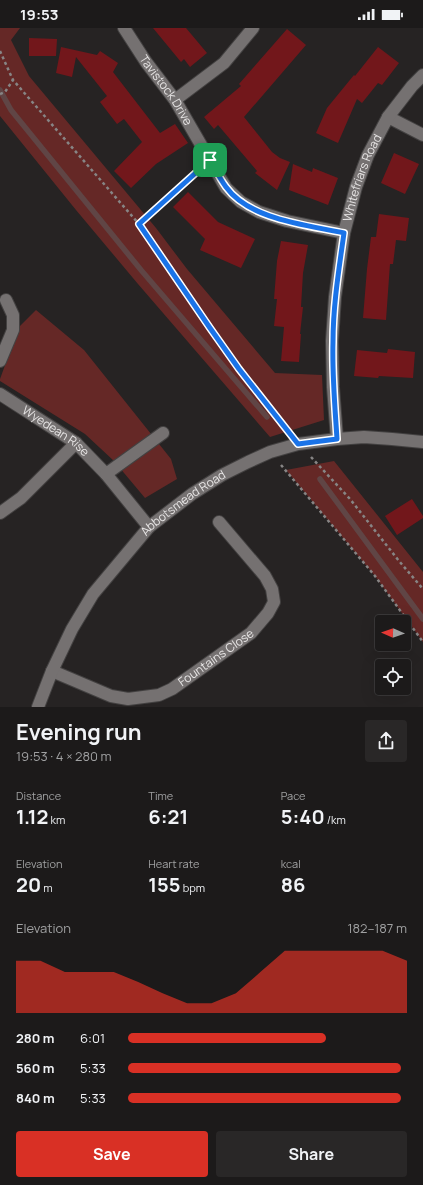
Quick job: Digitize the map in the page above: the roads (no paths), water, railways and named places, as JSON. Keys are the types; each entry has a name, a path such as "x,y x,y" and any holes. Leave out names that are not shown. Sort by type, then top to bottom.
{"street":[{"name":"Tavistock Drive","path":"124,28 146,62 175,100 226,188 241,202 259,212 287,221 344,233"},
{"path":"175,100 224,63 253,28"},
{"name":"Whitefriars Road","path":"337,439 333,387 332,341 335,297 344,233 356,187 368,155 388,117 412,86 423,75"},
{"path":"388,117 423,135"},
{"path":"0,361 13,330 13,315 6,300"},
{"name":"Wyedean Rise","path":"0,394 76,443 106,474 149,527"},
{"path":"106,474 163,433"},
{"name":"Abbotsmead Road","path":"38,707 52,671 72,629 92,594 149,527 192,494 222,475 248,462 270,452 298,444 364,437 423,442"},
{"path":"0,513 21,498 76,443"},
{"name":"Fountains Close","path":"52,671 111,696 128,699 158,695 172,689 251,634 268,613 274,602 272,589 265,576 219,522"}],"waterway":[{"path":"0,90 11,110 141,270 267,417"},
{"path":"320,479 423,619"}]}
